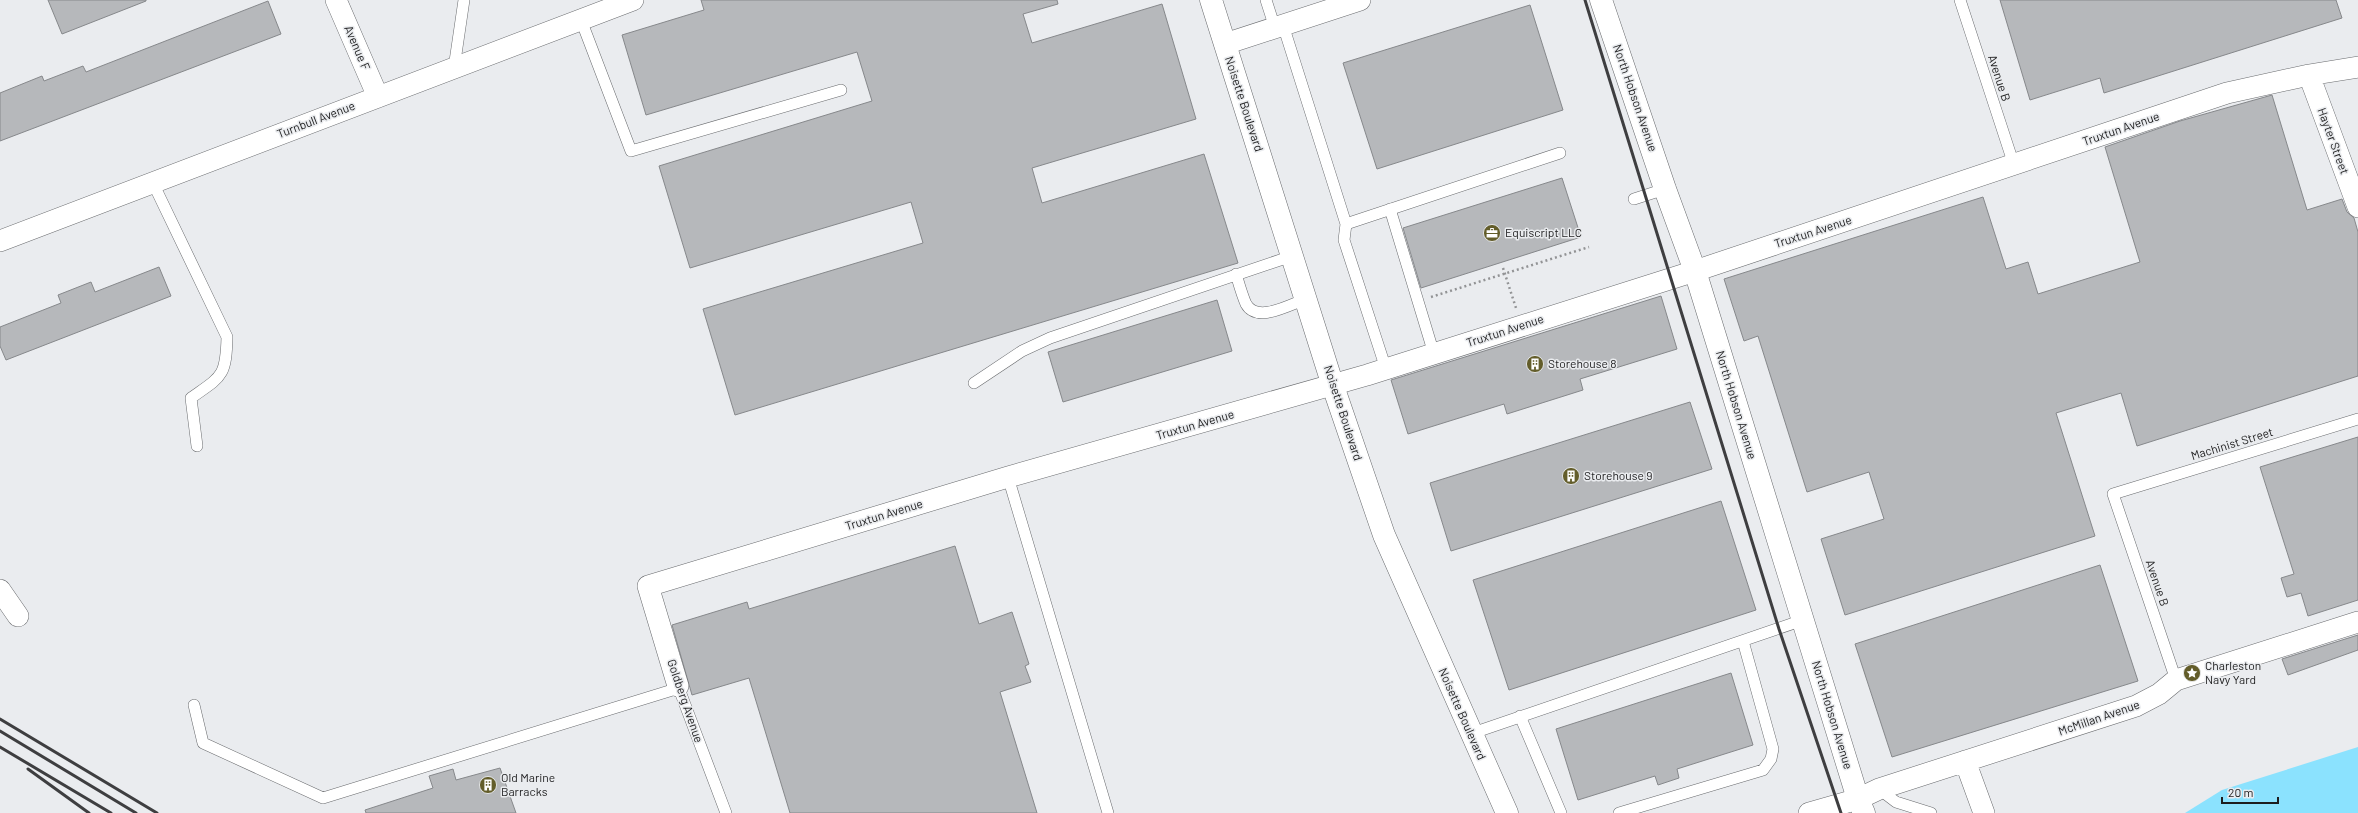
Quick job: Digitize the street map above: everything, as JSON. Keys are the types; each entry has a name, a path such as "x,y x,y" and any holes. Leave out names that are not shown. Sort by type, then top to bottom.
{"street":[{"name":"Avenue F","path":"336,0 378,97"},
{"name":"Turnbull Avenue","path":"0,241 581,20 604,5 633,0"},
{"name":"Noisette Boulevard","path":"1211,0 1333,386 1384,535 1470,734 1507,813"},
{"path":"1225,44 1279,26 1321,6 1360,0"},
{"name":"North Hobson Avenue","path":"1601,0 1664,188 1695,271 1861,806"},
{"name":"Truxtun Avenue","path":"648,586 1008,477 1333,386 1695,271 2227,93 2309,75 2358,67"},
{"name":"Hayter Street","path":"2309,75 2358,207"},
{"name":"Goldberg Avenue","path":"648,586 679,687"},
{"path":"0,590 18,616"},
{"name":"McMillan Avenue","path":"1810,813 1861,806 1879,789 2136,706 2159,694 2176,680 2358,622"},
{"path":"1965,761 1984,813"}],"lane":[{"path":"454,68 464,0"},
{"path":"1266,0 1279,26 1346,224 1344,240 1386,369"},
{"name":"Avenue B","path":"1960,0 2014,165"},
{"path":"581,20 631,151 841,90"},
{"path":"1346,224 1560,153"},
{"path":"153,183 228,337 226,363 221,377 191,398 197,446"},
{"path":"1634,199 1664,188"},
{"path":"1390,209 1434,354"},
{"path":"974,383 1022,351 1050,338 1292,256"},
{"path":"1236,274 1247,305 1253,312 1263,314 1306,299"},
{"name":"Machinist Street","path":"2113,494 2358,419"},
{"path":"1008,477 1108,813"},
{"name":"Avenue B","path":"2113,494 2176,680"},
{"path":"1470,734 1803,620"},
{"path":"1619,813 1763,770 1771,759 1773,749 1743,641"},
{"path":"194,706 203,743 323,798 679,687"},
{"name":"Goldberg Avenue","path":"679,687 726,813"},
{"path":"1520,716 1561,813"},
{"path":"1879,789 1896,802 1931,813"}],"path":[{"path":"1425,299 1589,247"},
{"path":"1503,268 1522,326"}],"water":[{"path":"2358,747 2358,813 2185,813 2222,790"}],"building":[{"path":"48,0 146,0 146,1 62,34"},
{"path":"701,0 1057,0 1058,4 1023,14 1032,43 1162,4 1196,119 1032,168 1042,203 1204,154 1238,263 735,415 703,309 923,243 911,202 690,268 659,166 872,101 857,52 646,115 622,35 704,10"},
{"path":"2000,0 2336,0 2342,18 2104,93 2100,78 2030,100"},
{"path":"268,1 281,34 0,141 0,93 42,76 44,81 83,66 86,72"},
{"path":"1530,5 1563,110 1377,169 1343,63"},
{"path":"2272,95 2307,210 2342,199 2347,212 2354,218 2358,232 2358,376 2137,446 2121,393 2056,413 2095,536 1845,615 1821,539 1884,519 1869,472 1807,492 1758,336 1744,341 1724,279 1983,197 2006,269 2028,262 2038,294 2140,262 2105,147 2180,121"},
{"name":"Equiscript LLC","path":"1562,178 1581,237 1421,288 1403,228"},
{"path":"159,267 171,296 6,360 0,346 0,327 61,303 58,295 91,282 95,292"},
{"name":"Storehouse 8","path":"1661,296 1677,349 1580,379 1583,390 1507,414 1504,404 1408,434 1391,380"},
{"path":"1217,300 1232,351 1063,402 1048,352"},
{"name":"Storehouse 9","path":"1690,402 1712,469 1451,551 1430,483"},
{"path":"2358,437 2358,600 2308,616 2301,593 2287,597 2281,578 2294,574 2260,467"},
{"path":"1721,501 1756,610 1509,690 1473,580"},
{"path":"955,546 979,624 1012,612 1029,664 1025,666 1031,682 1000,692 1037,813 790,813 749,678 692,695 672,625 747,602 749,609"},
{"path":"2100,565 2138,681 1892,757 1855,644"},
{"path":"2358,635 2358,650 2288,675 2282,659"},
{"path":"1731,673 1753,745 1677,769 1679,778 1658,785 1655,776 1578,800 1556,729"},
{"name":"Old Marine Barracks","path":"500,768 516,813 366,813 365,810 433,788 429,776 453,769 456,780"}],"railway":[{"path":"1585,0 1779,629 1841,813"},
{"path":"0,719 157,813"},
{"path":"0,731 136,813"},
{"path":"0,747 111,813"},
{"path":"28,769 89,813"}],"place":[{"name":"Equiscript LLC","path":"1492,233"},
{"name":"Storehouse 8","path":"1535,364"},
{"name":"Storehouse 9","path":"1571,476"},
{"name":"Charleston Navy Yard","path":"2192,673"},
{"name":"Old Marine Barracks","path":"488,785"}]}
